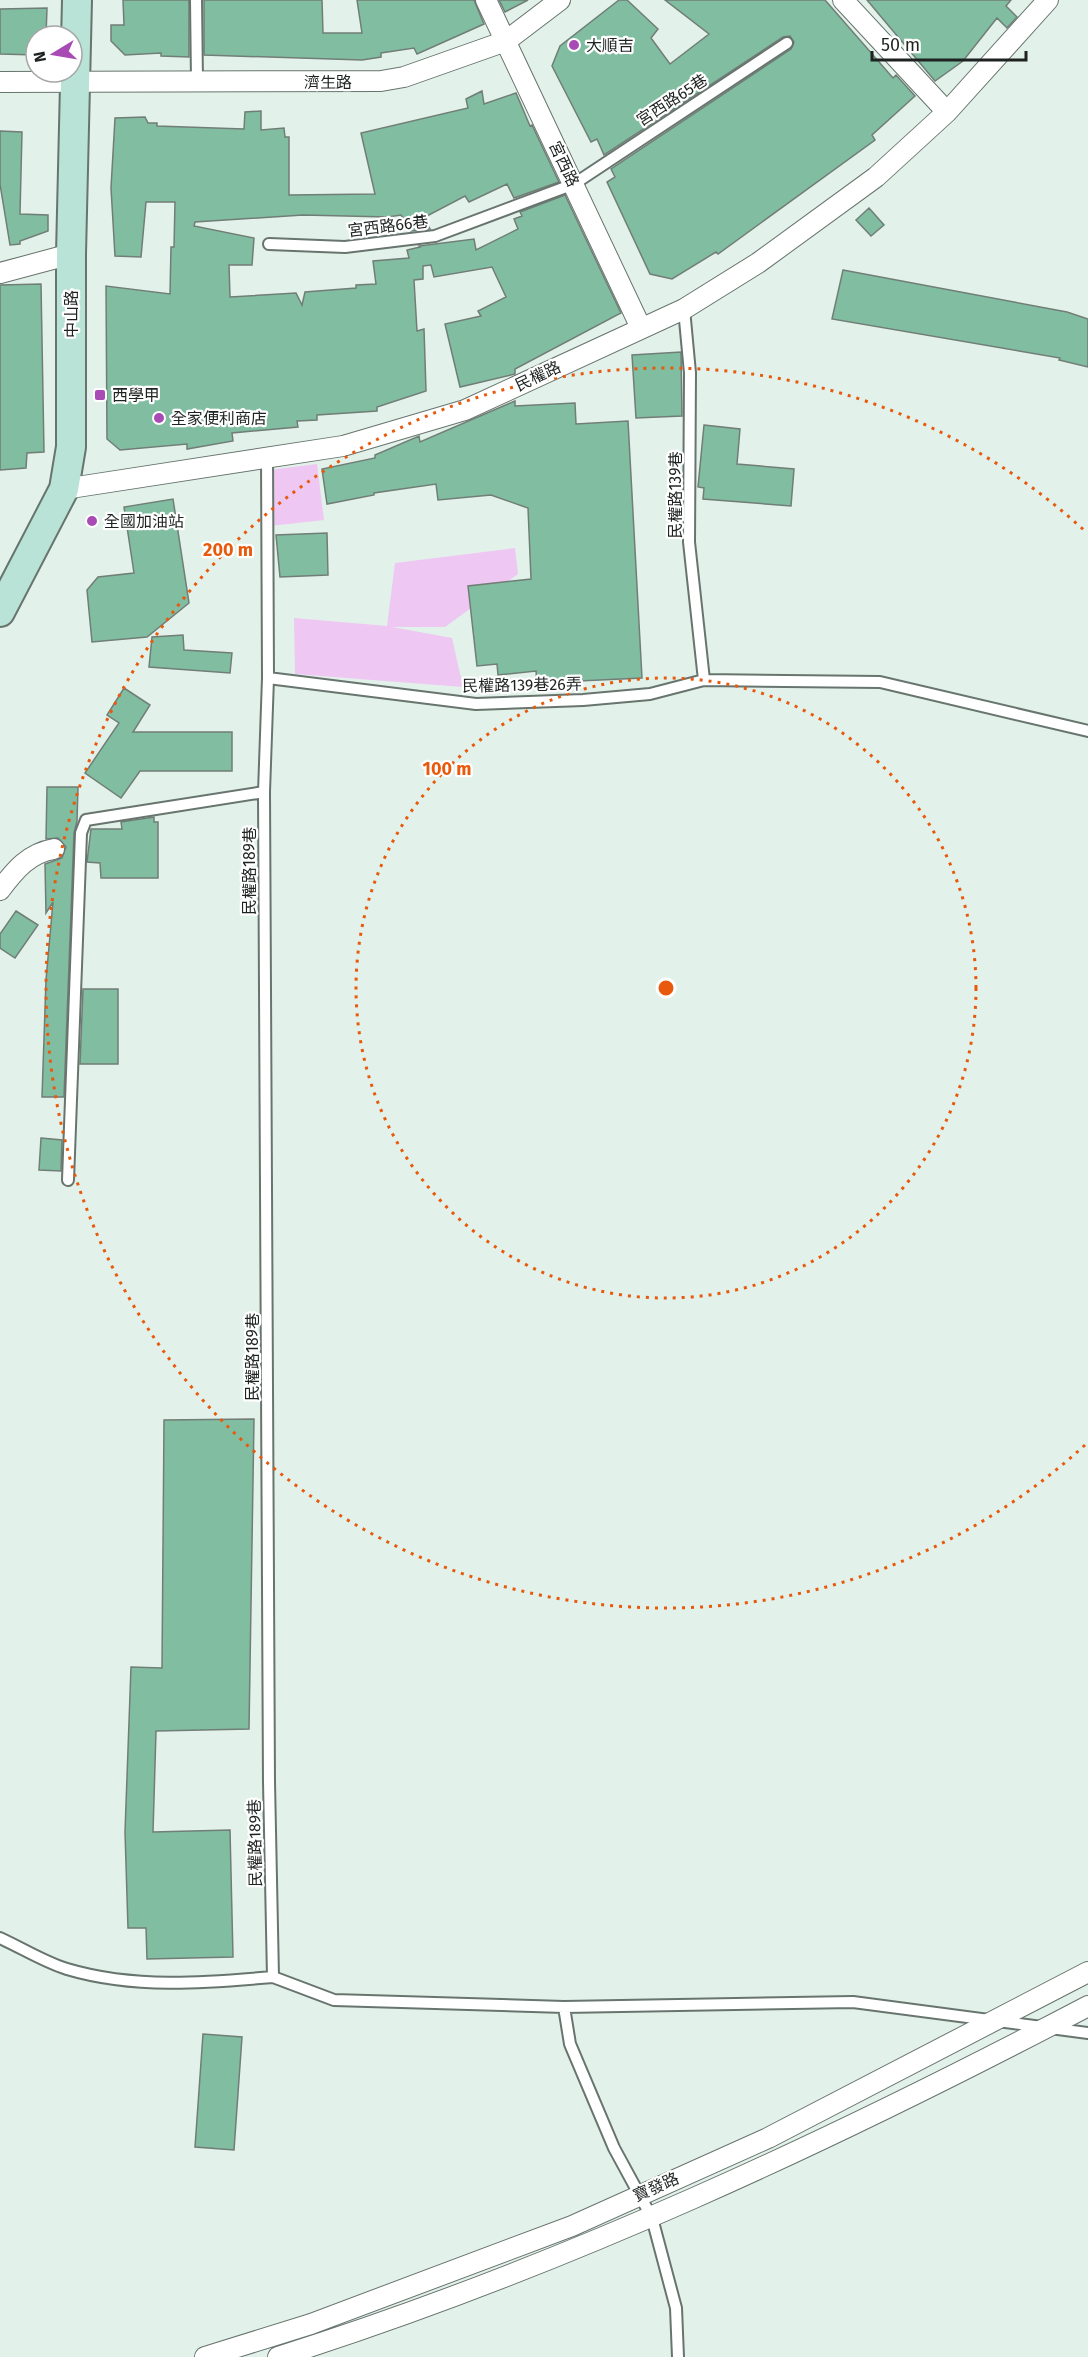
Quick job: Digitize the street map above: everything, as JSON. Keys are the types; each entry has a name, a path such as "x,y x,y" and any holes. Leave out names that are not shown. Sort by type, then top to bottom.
{"main road":[{"name":"中山路","path":"77,24 78,0"},
{"name":"中山路","path":"0,612 64,489 71,447 71,254 76,84"}],"street":[{"name":"宮西路","path":"486,0 641,328"},
{"name":"濟生路","path":"84,83 381,81 404,77 506,42 560,0"},
{"path":"843,0 947,112"},
{"name":"民權路","path":"64,489 343,446 465,410 684,309 758,263 876,177 947,112 1048,0"},
{"name":"濟生路","path":"0,82 24,82"},
{"path":"0,273 71,254"},
{"path":"0,890 14,871 37,852 54,849"},
{"name":"寶發路","path":"205,2357 322,2320 572,2226 768,2138 1088,1972"},
{"name":"寶發路","path":"278,2357 396,2319 652,2218 856,2123 1088,2006"}],"lane":[{"path":"195,0 197,81"},
{"name":"宮西路65巷","path":"574,184 787,43"},
{"name":"宮西路66巷","path":"269,244 345,247 435,237 574,184"},
{"name":"民權路139巷","path":"684,309 690,373 690,542 704,680"},
{"name":"民權路189巷","path":"267,456 268,678 264,792 269,1782 273,1977"},
{"name":"民權路139巷26弄","path":"268,678 476,704 583,700 650,694 704,680 879,682 1088,731"},
{"path":"68,1179 81,833 86,820 99,816 264,792"},
{"path":"0,1938 65,1969 125,1982 203,1984 273,1977 334,2000 564,2007 853,2002 1088,2032"},
{"path":"564,2007 570,2044 614,2148 652,2218 676,2308 678,2357"}],"shaded area":[{"path":"317,464 324,520 270,526 269,470"},
{"path":"515,548 518,574 445,627 392,627 452,638 463,687 295,674 294,618 387,626 395,563"}],"building":[{"path":"123,0 189,0 189,57 161,56 161,53 125,55 111,41 111,25 124,25"},
{"path":"204,0 322,0 323,33 362,33 357,0 474,0 484,24 417,54 414,48 381,53 381,57 362,60 204,55"},
{"path":"499,0 528,0 505,12"},
{"path":"619,0 627,0 658,29 651,38 670,64 709,34 665,0 825,0 893,78 896,75 915,96 872,135 875,140 718,254 716,252 672,279 650,274 607,182 615,177 611,169 791,49 794,42 790,36 783,37 604,155 597,139 591,142 552,66 560,46"},
{"path":"867,0 1011,0 1006,6 1017,17 1007,28 997,18 963,61 935,81"},
{"path":"47,8 46,24 24,24 24,55 0,54 0,9"},
{"path":"482,91 484,104 516,93 559,182 514,198 507,184 469,202 465,196 423,218 430,229 411,231 401,215 388,217 303,215 195,222 194,226 254,238 252,265 229,265 230,297 296,293 302,305 305,292 376,284 373,261 409,258 407,250 419,246 474,239 476,250 518,229 514,219 522,216 520,212 565,195 621,313 515,369 515,374 460,387 445,324 481,316 478,311 506,297 492,267 434,277 431,265 423,266 423,279 414,280 417,331 424,329 426,391 377,407 377,411 317,415 317,420 297,421 298,427 232,433 233,441 187,449 187,444 120,450 107,439 106,286 170,294 171,247 174,247 175,202 146,202 141,257 115,256 111,188 115,118 145,117 148,123 157,123 157,126 244,129 245,112 261,111 261,130 284,128 285,137 289,137 289,195 375,194 361,133 468,108 466,99"},
{"path":"0,131 22,132 20,214 48,215 48,231 20,241 20,244 10,245 0,184"},
{"path":"869,208 884,225 871,236 856,220"},
{"path":"843,270 1067,312 1088,319 1088,367 1059,360 1060,358 832,319"},
{"path":"41,284 44,452 27,453 26,468 0,470 0,285"},
{"path":"681,352 682,416 636,418 632,355"},
{"path":"515,401 515,406 575,403 576,424 628,421 642,678 537,683 536,671 498,675 497,664 477,666 468,586 531,579 528,508 491,495 438,500 436,484 374,493 374,495 327,504 322,469 375,458 375,455 419,436 420,442"},
{"path":"704,425 740,429 737,464 794,469 791,506 703,499 704,488 698,487"},
{"path":"173,499 189,603 147,637 92,642 87,590 98,577 134,573 124,507"},
{"path":"327,533 328,575 280,577 276,535"},
{"path":"183,635 184,650 232,653 230,673 149,667 152,637"},
{"path":"124,688 150,705 133,732 232,732 232,771 140,771 121,798 85,773 119,723 107,715"},
{"path":"47,787 78,787 77,821 74,833 64,1097 42,1097 46,980 53,902 46,913 45,864 62,858 66,847 58,838 46,839"},
{"path":"154,817 154,822 158,822 158,878 101,878 100,863 87,862 91,829 122,829 121,822"},
{"path":"16,911 38,925 15,958 0,948 0,934"},
{"path":"83,989 118,989 118,1064 80,1064"},
{"path":"41,1138 62,1140 61,1171 39,1170"},
{"path":"254,1419 249,1729 156,1731 153,1832 230,1830 233,1957 147,1959 146,1928 128,1928 125,1832 131,1667 162,1668 164,1420"},
{"path":"203,2034 242,2037 234,2150 195,2147"}],"place":[{"name":"大順吉","path":"574,45"},
{"name":"西學甲","path":"100,395"},
{"name":"全家便利商店","path":"159,418"},
{"name":"全國加油站","path":"92,521"}]}
